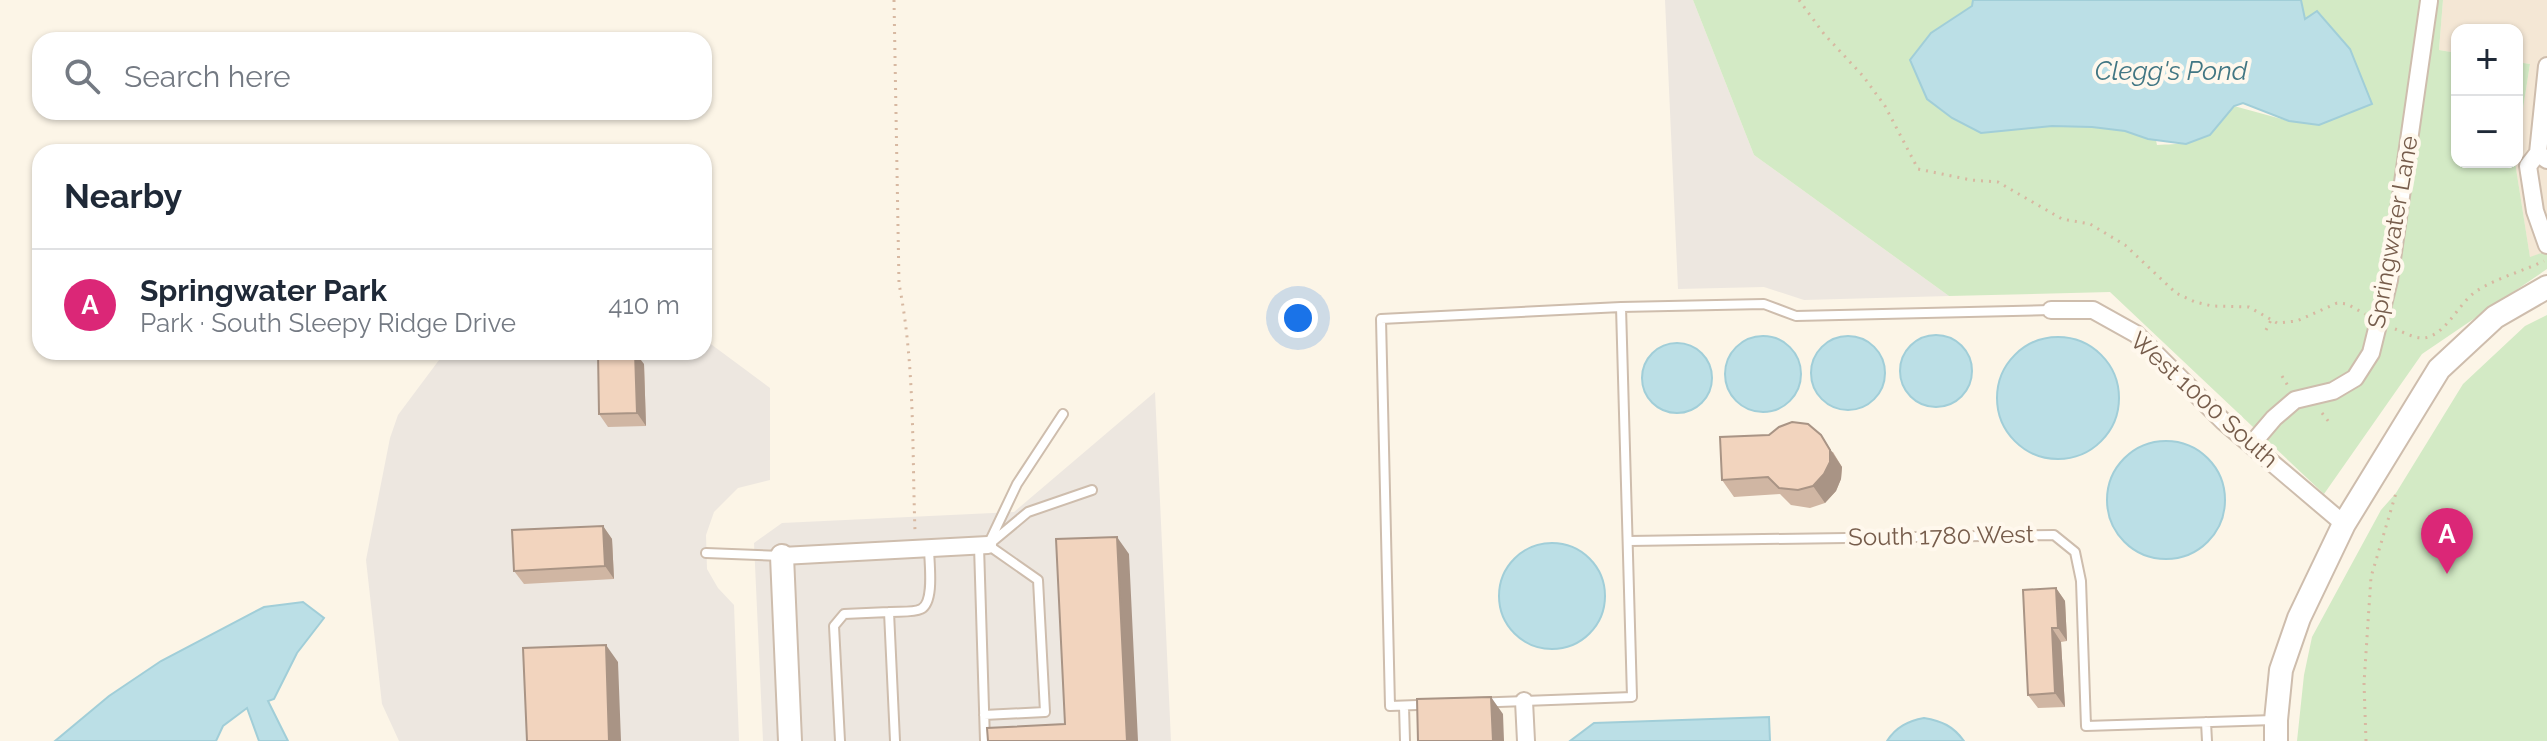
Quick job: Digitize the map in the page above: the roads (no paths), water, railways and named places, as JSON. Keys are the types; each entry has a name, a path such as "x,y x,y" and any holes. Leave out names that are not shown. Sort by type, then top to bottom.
{"street":[{"name":"Springwater Lane","path":"2251,445 2274,418 2295,400 2333,391 2355,378 2371,353 2389,280 2429,1"},
{"path":"2547,66 2542,156 2528,166 2541,209 2547,245"},
{"path":"2276,730 2281,670 2299,618 2344,524 2439,369 2495,317 2547,287"},
{"name":"West 1000 South","path":"2051,310 2093,310 2136,334 2224,422 2344,524"},
{"path":"790,741 782,556 983,545"},
{"path":"1524,701 1526,741"}],"lane":[{"path":"1621,307 1632,697 1390,706 1381,319 1621,307 1764,304 1796,316 2051,310"},
{"path":"985,741 983,545 1017,484 1063,414"},
{"path":"983,545 1028,512 1092,490"},
{"name":"South 1780 West","path":"1629,541 2054,535 2075,552 2081,581 2086,726 2206,722 2276,730"},
{"path":"983,545 1038,580 1045,712 984,715"},
{"path":"840,741 834,626 844,614 919,611 925,606 930,597 922,548"},
{"path":"706,553 782,556"},
{"path":"889,612 895,741"},
{"path":"1404,706 1405,741"},
{"path":"2206,722 2207,741"}],"water":[{"name":"Clegg's Pond","path":"1973,0 2301,0 2305,19 2317,11 2350,49 2372,104 2319,125 2289,121 2243,103 2234,106 2210,135 2186,144 2092,127 2052,126 1981,133 1952,118 1927,99 1910,60 1931,33 1972,6"},
{"path":"1936,335 1956,341 1966,351 1972,371 1966,391 1956,401 1936,407 1916,401 1906,391 1900,371 1906,351 1916,341"},
{"path":"1763,336 1778,339 1790,347 1798,359 1801,374 1798,389 1790,401 1778,409 1763,412 1748,409 1736,401 1728,389 1725,374 1728,359 1736,347 1748,339"},
{"path":"1848,336 1862,339 1874,347 1882,359 1885,373 1882,387 1874,399 1862,407 1848,410 1834,407 1822,399 1814,387 1811,373 1814,359 1822,347 1834,339"},
{"path":"2058,337 2081,342 2101,355 2114,375 2119,398 2114,421 2101,441 2081,454 2058,459 2035,454 2015,441 2002,421 1997,398 2002,375 2015,355 2035,342"},
{"path":"1670,343 1684,343 1706,358 1712,378 1710,391 1702,403 1684,413 1670,413 1648,398 1642,385 1642,371 1657,349"},
{"path":"2166,441 2189,445 2208,458 2221,477 2225,500 2221,523 2208,542 2189,555 2166,559 2143,555 2124,542 2111,523 2107,500 2111,477 2124,458 2143,445"},
{"path":"1552,543 1572,547 1590,558 1601,576 1605,596 1601,616 1590,634 1572,645 1552,649 1532,645 1514,634 1503,616 1499,596 1503,576 1514,558 1532,547"},
{"path":"303,602 324,618 297,653 274,699 268,701 288,741 259,741 247,708 223,726 216,741 55,741 109,696 161,661 264,607"},
{"path":"1769,717 1770,741 1570,741 1594,723"},
{"path":"1924,718 1947,725 1964,741 1887,741 1903,725"}],"place":[{"name":"Springwater Park","path":"2447,574"}]}
